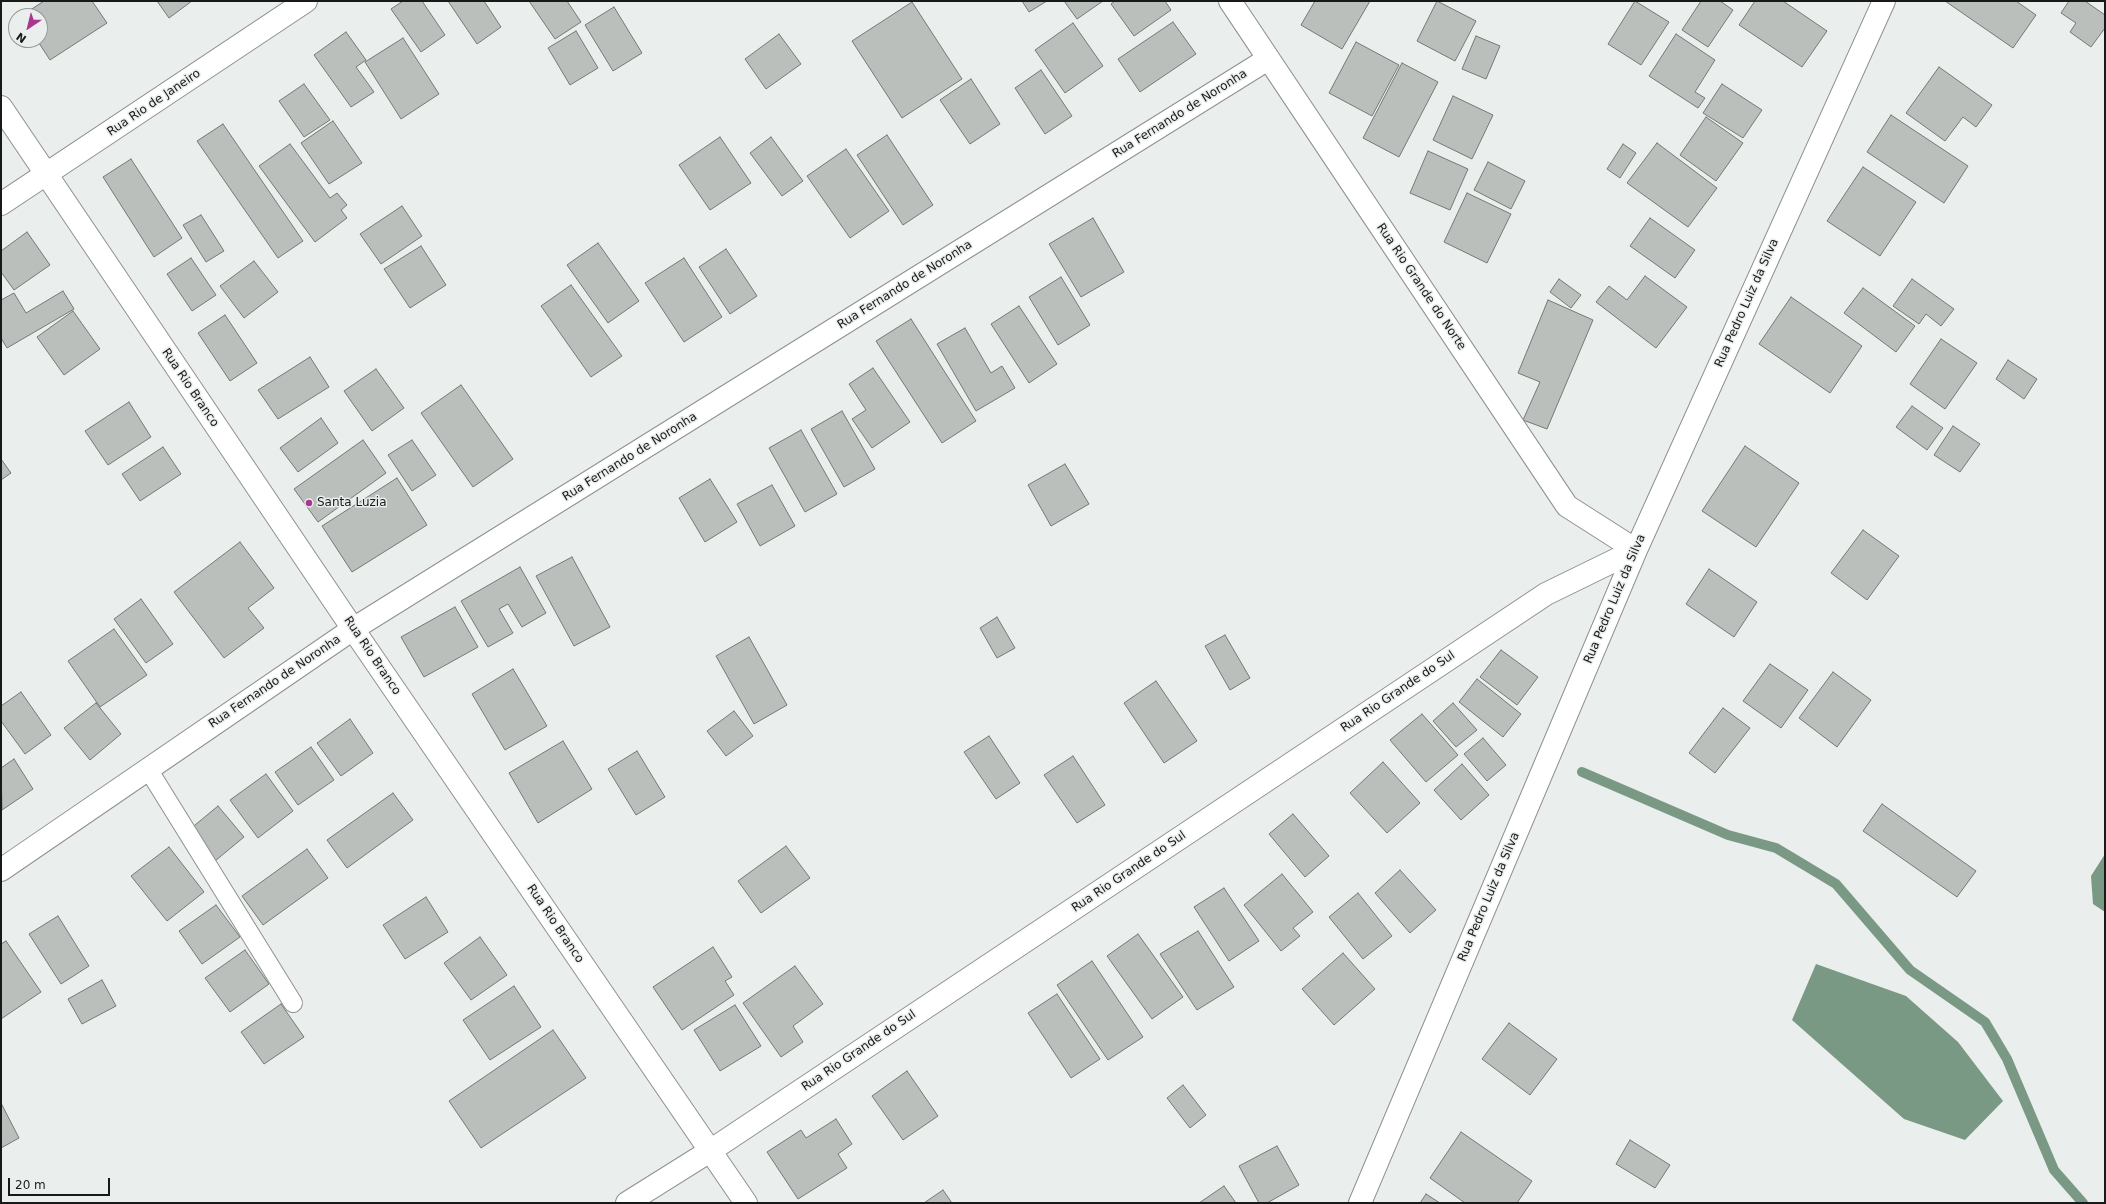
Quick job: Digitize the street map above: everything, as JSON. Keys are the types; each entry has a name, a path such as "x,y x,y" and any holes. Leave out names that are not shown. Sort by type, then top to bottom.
{"street":[{"name":"Rua Rio de Janeiro","path":"1,204 47,175 306,1"},
{"name":"Rua Rio Grande do Norte","path":"1230,1 1567,506 1636,550"},
{"name":"Rua Pedro Luiz da Silva","path":"1360,1203 1636,550 1884,1"},
{"name":"Rua Fernando de Noronha","path":"1,870 353,629 1268,59"},
{"name":"Rua Rio Branco","path":"1,107 353,629 746,1203"},
{"name":"Rua Rio Grande do Sul","path":"627,1203 710,1150 1546,594 1636,550"}],"lane":[{"path":"148,769 294,1003"}],"shaded area":[{"path":"2105,854 2105,912 2093,904 2091,876"},
{"path":"1816,964 1906,996 1958,1042 2003,1101 1965,1140 1904,1119 1792,1020"}],"building":[{"path":"44,1 92,1 107,23 50,60 42,48 48,48 48,8 33,8"},
{"path":"157,1 192,1 169,18"},
{"path":"403,1 422,1 445,35 421,52 391,9"},
{"path":"448,1 484,1 501,27 477,44"},
{"path":"529,1 567,1 581,22 555,39"},
{"path":"1022,1 1047,1 1029,12"},
{"path":"1064,1 1103,1 1077,19"},
{"path":"1115,1 1165,1 1171,10 1134,36 1111,4"},
{"path":"1315,1 1370,1 1342,49 1301,25"},
{"path":"1437,1 1476,21 1455,61 1417,41"},
{"path":"1635,1 1669,22 1641,65 1608,44"},
{"path":"1701,1 1720,1 1733,10 1708,47 1682,30"},
{"path":"1755,1 1783,1 1827,31 1802,67 1739,25"},
{"path":"1945,1 2016,1 2036,15 2013,48"},
{"path":"2069,1 2085,1 2105,15 2105,28 2091,47 2070,32 2076,23 2061,13"},
{"path":"912,2 962,79 902,118 852,41"},
{"path":"614,7 642,53 613,71 585,25"},
{"path":"1173,22 1196,54 1140,92 1118,59"},
{"path":"1073,23 1103,66 1065,93 1035,50"},
{"path":"576,31 598,68 570,85 548,48"},
{"path":"346,32 366,60 356,67 374,92 351,107 314,55"},
{"path":"779,34 801,64 766,89 745,59"},
{"path":"1676,34 1715,60 1695,92 1705,98 1698,108 1649,76"},
{"path":"1476,36 1500,46 1486,79 1462,69"},
{"path":"403,38 439,94 401,119 365,62"},
{"path":"1356,42 1399,65 1372,116 1329,93"},
{"path":"1402,63 1438,82 1399,157 1363,138"},
{"path":"1939,67 1992,105 1976,127 1963,117 1945,141 1906,113"},
{"path":"1041,70 1072,116 1045,134 1015,88"},
{"path":"971,79 1000,124 970,144 940,100"},
{"path":"304,84 330,120 304,137 279,101"},
{"path":"1722,84 1762,110 1743,138 1703,113"},
{"path":"1453,96 1493,115 1472,159 1433,140"},
{"path":"1891,115 1968,166 1944,203 1867,152"},
{"path":"1706,117 1743,143 1716,181 1680,155"},
{"path":"333,121 362,163 329,184 301,143"},
{"path":"223,124 303,241 278,258 197,141"},
{"path":"887,135 933,205 903,225 857,155"},
{"path":"720,137 751,183 710,210 679,165"},
{"path":"771,137 803,181 782,196 750,153"},
{"path":"1657,143 1717,188 1688,227 1627,183"},
{"path":"290,144 330,198 337,193 347,205 341,210 347,218 315,242 259,166"},
{"path":"1623,144 1636,153 1620,178 1607,169"},
{"path":"846,149 889,211 850,238 807,176"},
{"path":"1428,151 1468,169 1450,210 1410,193"},
{"path":"131,159 182,238 154,257 103,177"},
{"path":"1488,162 1525,181 1511,209 1474,190"},
{"path":"1863,167 1916,202 1880,256 1827,221"},
{"path":"1467,193 1511,214 1487,263 1444,242"},
{"path":"402,206 422,236 381,264 360,234"},
{"path":"201,215 224,251 206,262 183,225"},
{"path":"1093,218 1124,272 1081,297 1049,244"},
{"path":"1650,218 1695,250 1675,278 1630,246"},
{"path":"27,232 50,265 14,290 1,272 1,251"},
{"path":"598,243 639,301 608,323 567,265"},
{"path":"421,246 446,285 410,308 384,269"},
{"path":"726,249 757,296 730,314 699,267"},
{"path":"191,258 216,295 192,311 167,274"},
{"path":"684,258 722,317 684,342 645,283"},
{"path":"254,261 278,292 244,318 220,286"},
{"path":"1645,276 1687,307 1656,348 1596,302 1609,286 1627,300"},
{"path":"1061,277 1090,325 1058,345 1029,297"},
{"path":"1559,279 1581,295 1571,308 1550,292"},
{"path":"1912,279 1954,309 1941,326 1926,314 1919,324 1893,306"},
{"path":"571,285 622,356 591,377 541,306"},
{"path":"1863,288 1915,326 1896,352 1844,313"},
{"path":"63,291 74,309 7,348 1,338 1,300 14,293 26,313"},
{"path":"1791,297 1862,346 1830,393 1759,344"},
{"path":"1548,300 1593,320 1547,429 1523,420 1540,382 1518,373"},
{"path":"1019,306 1057,364 1029,383 991,324"},
{"path":"73,311 100,349 64,375 37,337"},
{"path":"225,315 257,363 230,381 198,333"},
{"path":"911,319 976,421 942,443 876,341"},
{"path":"965,328 991,373 1002,366 1015,388 976,411 937,344"},
{"path":"1941,339 1977,363 1945,409 1910,384"},
{"path":"310,357 329,387 278,419 258,390"},
{"path":"2008,360 2037,379 2024,399 1996,379"},
{"path":"873,368 910,422 872,448 852,419 866,410 849,384"},
{"path":"376,369 404,408 372,431 344,391"},
{"path":"461,385 513,459 473,487 421,413"},
{"path":"129,402 151,437 108,465 85,431"},
{"path":"1912,406 1943,428 1927,450 1896,427"},
{"path":"842,411 875,469 844,487 811,429"},
{"path":"321,418 338,443 298,472 280,448"},
{"path":"1953,426 1980,444 1960,472 1934,455"},
{"path":"801,430 837,494 805,512 769,448"},
{"path":"363,440 386,473 318,522 294,489"},
{"path":"412,440 436,475 412,491 388,455"},
{"path":"1745,446 1799,483 1756,547 1702,511"},
{"path":"163,447 181,474 140,501 122,474"},
{"path":"1,459 11,473 1,480"},
{"path":"1065,464 1089,504 1051,526 1028,485"},
{"path":"397,478 427,525 352,572 322,526"},
{"path":"710,479 737,522 705,542 679,498"},
{"path":"772,485 795,526 760,546 737,504"},
{"path":"1863,530 1899,556 1867,600 1831,573"},
{"path":"240,542 274,588 248,608 264,628 224,658 174,592"},
{"path":"572,557 610,627 574,646 536,576"},
{"path":"520,567 546,613 522,627 508,604 499,609 513,633 488,647 461,601"},
{"path":"1709,569 1757,602 1734,637 1686,604"},
{"path":"141,599 173,644 146,663 114,619"},
{"path":"455,607 478,647 424,677 401,637"},
{"path":"997,617 1015,648 997,658 980,628"},
{"path":"114,629 147,675 100,707 68,661"},
{"path":"1225,635 1250,678 1230,690 1205,646"},
{"path":"749,637 787,705 754,724 716,656"},
{"path":"1501,650 1538,677 1517,705 1480,677"},
{"path":"1770,664 1808,690 1781,728 1743,701"},
{"path":"513,669 547,726 505,750 472,694"},
{"path":"1833,672 1871,700 1837,747 1799,718"},
{"path":"1477,679 1521,714 1503,737 1459,702"},
{"path":"1156,681 1197,741 1164,763 1124,703"},
{"path":"21,692 51,735 25,754 1,721 1,706"},
{"path":"96,703 121,734 90,760 64,728"},
{"path":"1453,703 1477,730 1456,747 1433,721"},
{"path":"1723,708 1750,728 1715,773 1689,753"},
{"path":"734,711 753,736 726,756 707,731"},
{"path":"1422,714 1458,755 1426,782 1390,740"},
{"path":"350,719 373,753 341,776 317,743"},
{"path":"989,736 1020,783 996,799 964,752"},
{"path":"1483,738 1506,765 1487,781 1464,754"},
{"path":"563,741 592,789 538,823 509,773"},
{"path":"311,747 334,780 298,805 275,772"},
{"path":"637,751 665,797 636,815 608,769"},
{"path":"1073,756 1105,805 1077,823 1044,775"},
{"path":"14,759 33,789 2,810 1,768"},
{"path":"1383,762 1420,803 1387,833 1350,793"},
{"path":"1462,764 1489,795 1461,820 1434,790"},
{"path":"266,774 293,811 258,838 230,800"},
{"path":"393,793 413,820 347,868 327,840"},
{"path":"1882,804 1976,871 1957,897 1863,831"},
{"path":"218,806 244,837 215,861 189,830"},
{"path":"1293,814 1329,856 1305,877 1269,834"},
{"path":"786,846 810,878 761,913 738,881"},
{"path":"169,847 204,892 167,921 131,876"},
{"path":"307,849 328,878 263,925 242,896"},
{"path":"1400,870 1436,910 1410,933 1375,893"},
{"path":"1282,874 1313,912 1293,928 1300,936 1281,951 1244,905"},
{"path":"1224,888 1259,941 1229,961 1194,907"},
{"path":"1358,893 1392,936 1363,959 1329,917"},
{"path":"426,897 448,932 405,959 383,925"},
{"path":"216,905 240,937 202,964 179,931"},
{"path":"58,916 89,966 61,984 29,934"},
{"path":"1198,931 1234,987 1197,1010 1160,954"},
{"path":"1138,934 1183,997 1152,1019 1107,956"},
{"path":"480,937 507,975 471,1000 444,963"},
{"path":"6,941 41,992 1,1019 1,944"},
{"path":"713,947 732,977 725,981 734,995 682,1030 653,987"},
{"path":"245,950 269,984 230,1012 205,978"},
{"path":"1343,953 1375,989 1334,1025 1302,989"},
{"path":"1092,961 1143,1037 1108,1060 1057,985"},
{"path":"795,966 823,1004 793,1026 803,1042 781,1057 743,1003"},
{"path":"102,980 116,1006 82,1024 68,999"},
{"path":"514,986 541,1027 490,1060 463,1020"},
{"path":"1057,994 1100,1059 1071,1078 1028,1013"},
{"path":"281,1004 304,1037 264,1064 241,1032"},
{"path":"735,1005 761,1046 720,1071 694,1030"},
{"path":"1509,1023 1557,1059 1530,1095 1482,1059"},
{"path":"553,1030 586,1078 481,1148 449,1101"},
{"path":"907,1071 938,1116 903,1140 872,1096"},
{"path":"1183,1085 1206,1115 1190,1128 1167,1098"},
{"path":"1,1103 19,1138 1,1148"},
{"path":"836,1119 852,1144 838,1154 847,1168 798,1199 767,1152 801,1130 806,1138"},
{"path":"1461,1132 1532,1181 1517,1203 1465,1203 1430,1178"},
{"path":"1630,1140 1670,1165 1655,1188 1616,1164"},
{"path":"1277,1146 1299,1185 1267,1203 1259,1203 1239,1166"},
{"path":"1224,1186 1236,1203 1199,1203"},
{"path":"943,1190 952,1203 924,1203"},
{"path":"1426,1194 1440,1203 1420,1203"}],"waterway":[{"path":"1582,772 1728,835 1776,848 1836,884 1910,970 1985,1022 2007,1059 2054,1170 2083,1203"}],"place":[{"name":"Santa Luzia","path":"309,503"}]}
